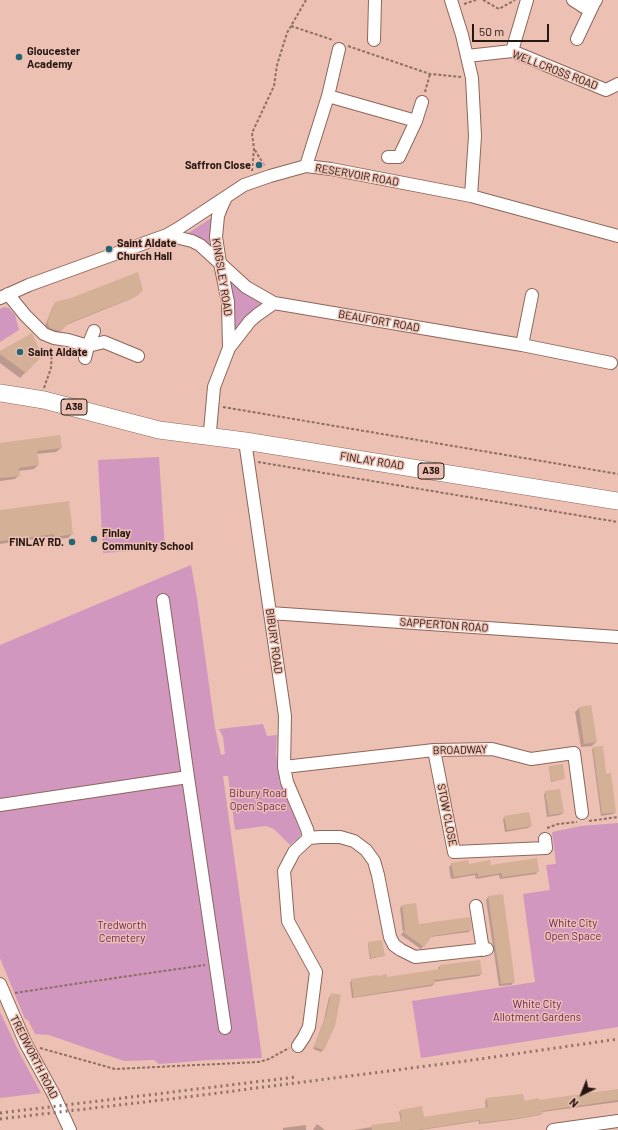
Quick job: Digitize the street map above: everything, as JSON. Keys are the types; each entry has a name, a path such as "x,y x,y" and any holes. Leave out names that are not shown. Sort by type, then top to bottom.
{"highway":[{"name":"A38","path":"0,393 44,400 159,430 245,441"},
{"name":"A38","path":"147,426 159,424 210,430 245,441"},
{"name":"FINLAY ROAD","path":"245,441 618,501"}],"street":[{"path":"374,40 375,0"},
{"path":"451,0 472,78 475,136 471,196"},
{"path":"512,51 527,0"},
{"path":"573,0 584,7 595,2"},
{"path":"577,39 595,2"},
{"path":"306,166 328,96 341,45"},
{"name":"WELLCROSS ROAD","path":"467,56 512,51 606,90 618,84"},
{"path":"328,96 416,121"},
{"path":"388,157 399,157 416,121 422,102"},
{"name":"RESERVOIR ROAD","path":"4,296 167,235 251,182 306,166 331,169 471,196 618,236"},
{"name":"KINGSLEY ROAD","path":"210,430 214,387 229,348 228,302 216,233 221,208 227,196"},
{"name":"BEAUFORT ROAD","path":"167,235 192,241 200,245 234,278 246,287 274,303 522,345 611,363"},
{"path":"522,345 532,295"},
{"path":"4,296 44,334 54,338 68,340 88,346 104,342 138,356"},
{"path":"229,348 250,321 274,303"},
{"path":"85,358 94,330"},
{"name":"BIBURY ROAD","path":"245,441 285,716 284,767 287,782 307,829 309,838"},
{"path":"163,600 225,1028"},
{"name":"SAPPERTON ROAD","path":"270,613 618,637"},
{"name":"BROADWAY","path":"284,767 434,750 492,749 531,759 574,753 582,813"},
{"name":"STOW CLOSE","path":"434,750 454,852 546,848 545,839"},
{"path":"0,805 188,777"},
{"path":"298,1046 309,1026 316,972 288,921 284,871 294,852 309,838 327,836 340,837 354,841 366,850 374,861 390,936 394,945 415,957 485,949 476,906"},
{"name":"TREDWORTH ROAD","path":"0,984 26,1044 53,1093 70,1130"},
{"path":"553,1130 618,1121"}],"path":[{"path":"251,182 254,149 252,133 274,86 277,65 287,33 306,0"},
{"path":"463,5 476,0"},
{"path":"483,0 499,9 515,0"},
{"path":"291,26 341,45 430,74 472,78"},
{"path":"422,102 430,74"},
{"path":"254,149 270,176"},
{"path":"44,334 52,350 51,368 44,390 44,400"},
{"path":"212,406 618,474"},
{"path":"248,462 331,474 618,522"},
{"path":"5,996 22,991 216,964"},
{"path":"26,1044 115,1070 259,1062 269,1059 289,1048 298,1046"}],"green space":[{"path":"214,216 211,246 187,234"},
{"path":"230,280 263,304 236,330 234,329"},
{"path":"4,307 9,308 15,315 19,330 0,342 0,309"},
{"path":"159,457 165,549 103,553 98,460"},
{"name":"Tredworth Cemetery","path":"191,565 215,728 221,755 225,754 223,737 219,729 263,724 267,736 277,735 276,753 280,782 301,834 299,838 290,845 274,829 266,826 235,830 228,776 223,776 262,1058 159,1064 154,1060 124,1061 49,1035 35,1034 28,1020 25,1019 0,958 0,645"},
{"path":"618,823 618,1027 421,1058 412,1001 535,982 523,894 550,890 546,865 556,864 552,832 581,826"},
{"path":"0,1012 21,1056 41,1093 0,1098"}],"building":[{"path":"138,272 143,290 137,296 69,323 61,331 50,328 47,323 55,302 71,298"},
{"name":"Saint Aldate","path":"32,333 42,356 26,373 0,354 0,351"},
{"path":"60,435 62,448 37,451 39,465 19,468 20,476 0,478 0,443"},
{"path":"69,501 73,534 55,537 54,534 0,541 0,510"},
{"path":"591,705 597,742 584,744 579,707"},
{"path":"603,746 606,774 611,773 616,812 602,814 593,747"},
{"path":"563,764 565,779 551,781 549,766"},
{"path":"560,789 564,813 549,815 545,791"},
{"path":"529,812 532,826 507,830 504,816"},
{"path":"537,858 539,872 502,877 502,873 478,877 478,873 454,877 451,863 468,860 469,864 490,860 491,865"},
{"path":"503,894 515,982 501,984 488,896"},
{"path":"416,903 419,924 470,917 472,930 432,936 424,947 403,932 405,929 402,905"},
{"path":"382,940 385,956 371,958 368,942"},
{"path":"480,960 482,974 434,980 435,984 354,997 351,979 387,974 387,977 440,969 440,965"},
{"path":"331,993 341,995 335,1026 324,1050 314,1047 326,1016"},
{"path":"618,1089 618,1100 542,1111 543,1114 521,1118 480,1123 480,1120 417,1130 372,1130 371,1125 402,1121 400,1110 422,1106 424,1117 488,1107 486,1098 523,1094 525,1101"}],"railway":[{"path":"0,1119 187,1097 466,1061 618,1039"},
{"path":"0,1113 296,1077"}],"place":[{"name":"Gloucester Academy","path":"19,57"},
{"name":"Saffron Close","path":"259,165"},
{"name":"Saint Aldate Church Hall","path":"109,249"},
{"name":"Saint Aldate","path":"20,352"},
{"name":"Finlay Community School","path":"94,539"},
{"name":"FINLAY RD.","path":"72,542"}],"park label":[{"name":"Bibury Road Open Space","path":"258,799"},
{"name":"White City Open Space","path":"573,929"},
{"name":"White City Allotment Gardens","path":"537,1010"}]}
